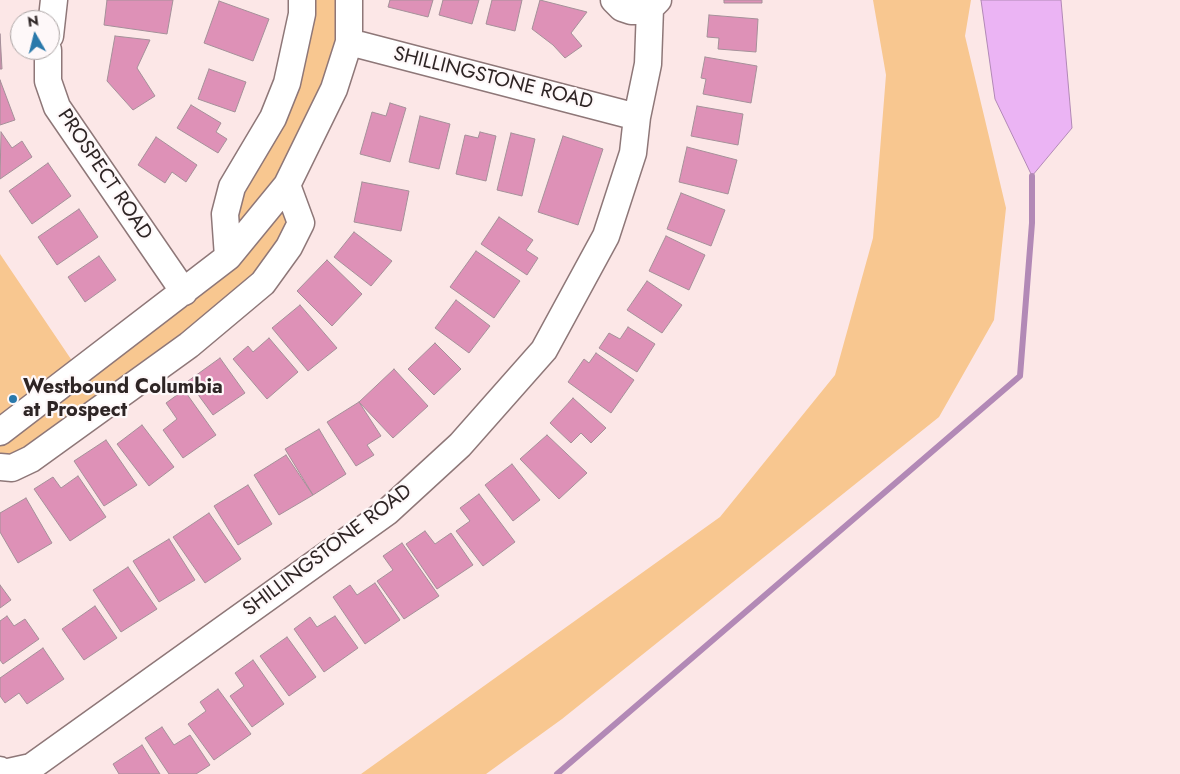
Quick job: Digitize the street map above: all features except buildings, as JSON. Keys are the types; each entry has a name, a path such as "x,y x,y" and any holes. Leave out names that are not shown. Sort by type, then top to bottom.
{"street":[{"path":"228,257 225,214 232,187 273,118 287,83 302,14 302,0"},
{"path":"0,432 228,257 287,185 334,89 349,42 349,0"},
{"name":"SHILLINGSTONE ROAD","path":"614,0 622,8 631,11 641,11 654,4"},
{"name":"SHILLINGSTONE ROAD","path":"0,770 4,773 31,767 387,512 460,445 544,350 606,236 633,153 637,117 648,64 654,4"},
{"name":"SHILLINGSTONE ROAD","path":"349,42 637,117"},
{"name":"PROSPECT ROAD","path":"48,60 48,81 57,107 184,292"},
{"path":"0,467 12,468 31,459 189,345 263,283 289,247 301,223 287,185"}],"shaded area":[{"path":"302,0 349,0 349,42 287,185 305,221 255,289 22,468 0,457 0,254 81,374 233,258 243,171"},
{"path":"873,0 971,0 965,36 1006,208 994,320 939,417 562,719 486,774 361,774 720,517 835,375 873,238 886,75"},
{"path":"981,0 1061,0 1072,128 1032,176 995,99"}],"waterway":[{"path":"557,774 1020,376 1032,223 1032,176"}],"place":[{"name":"Westbound Columbia at Prospect","path":"13,399"}]}
